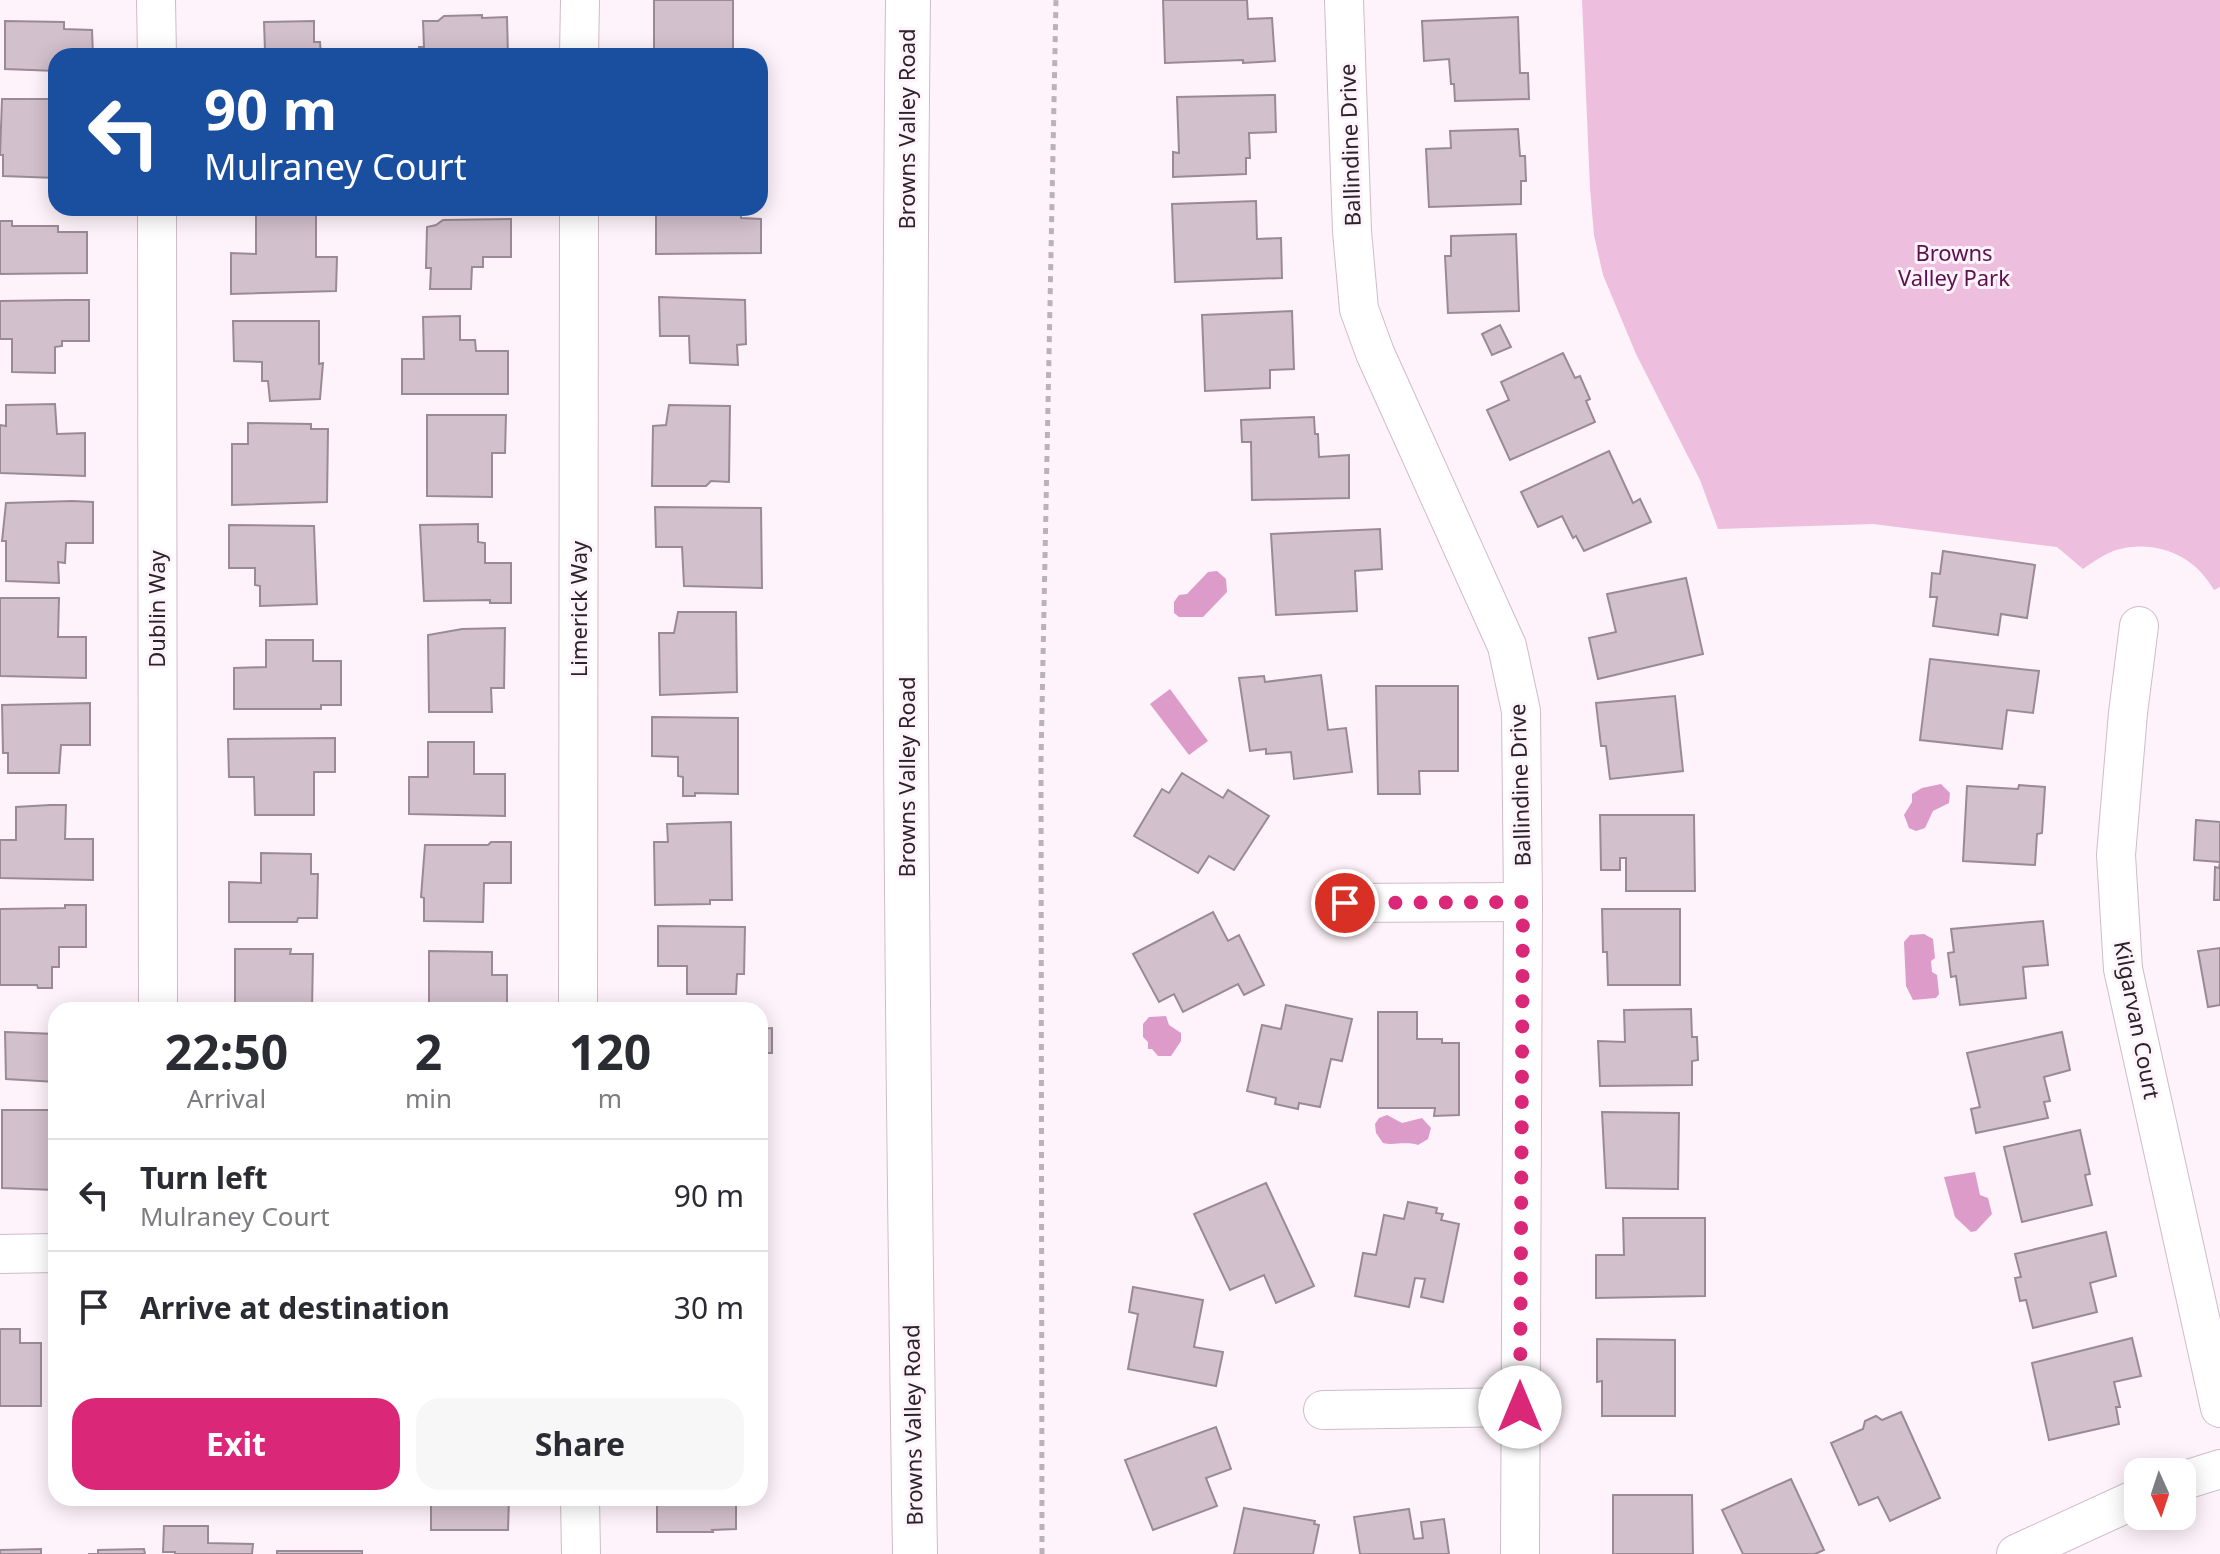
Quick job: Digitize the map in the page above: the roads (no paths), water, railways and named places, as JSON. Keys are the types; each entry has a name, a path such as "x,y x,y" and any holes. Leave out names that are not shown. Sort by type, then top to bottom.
{"main road":[{"name":"Browns Valley Road","path":"908,0 905,472 908,1133 915,1554"}],"street":[{"path":"156,0 157,48"},
{"path":"579,48 580,0"},
{"name":"Ballindine Drive","path":"1344,0 1352,231 1359,309 1375,353 1507,646 1521,711 1520,1554"},
{"name":"Dublin Way","path":"157,216 158,1002"},
{"name":"Limerick Way","path":"578,1002 579,216"},
{"name":"Kilgarvan Court","path":"2139,626 2116,855 2123,969 2220,1408"},
{"path":"1345,903 1523,902"},
{"path":"0,1254 48,1253"},
{"path":"1323,1410 1520,1407"},
{"path":"2196,1477 2220,1469"},
{"path":"2016,1554 2124,1504"},
{"path":"580,1506 581,1554"}],"park label":[{"name":"Browns Valley Park","path":"1954,266"}]}
